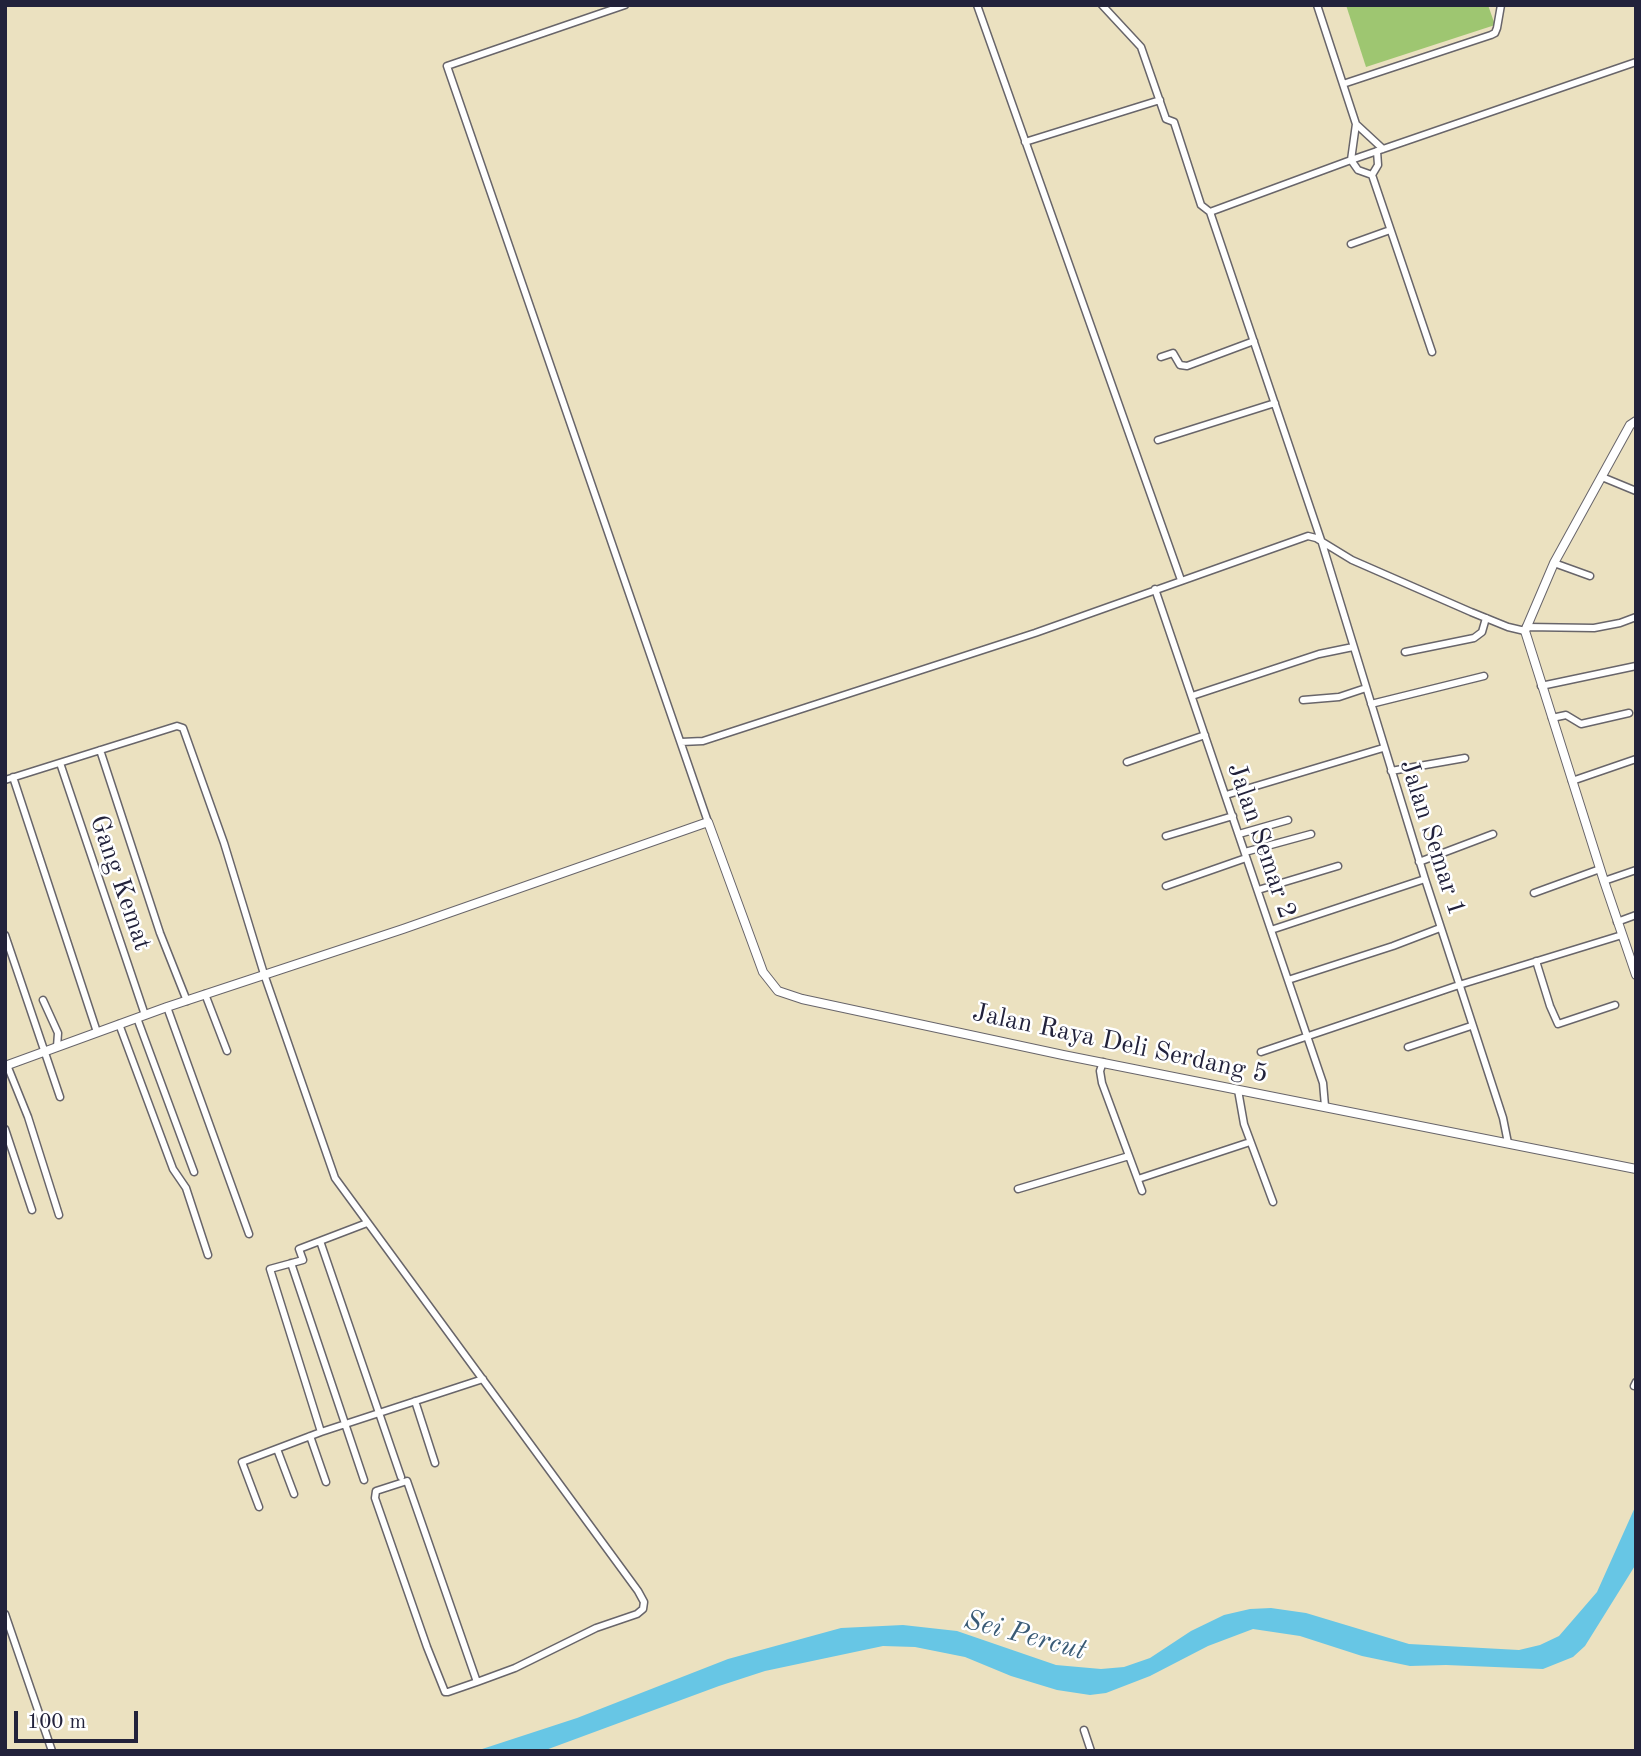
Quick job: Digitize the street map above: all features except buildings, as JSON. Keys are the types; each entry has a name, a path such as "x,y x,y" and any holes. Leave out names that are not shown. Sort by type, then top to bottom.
{"street":[{"path":"59,1215 28,1118 6,1065 187,1000 403,929 708,822 447,66 625,5"},
{"path":"977,5 1181,580"},
{"name":"Jalan Semar 1","path":"1102,5 1141,47 1166,119 1174,122 1201,205 1210,212 1322,543 1383,748 1503,1118 1507,1140"},
{"path":"1317,5 1356,124 1380,150"},
{"path":"1343,84 1491,35 1495,33 1501,5"},
{"path":"1210,212 1350,160 1636,62"},
{"path":"1025,142 1160,100"},
{"path":"1356,124 1350,160 1357,170 1372,175"},
{"path":"1380,150 1378,165 1372,175 1432,352"},
{"path":"1351,243 1390,230"},
{"path":"1161,357 1173,353 1180,365 1186,366 1254,341"},
{"path":"1158,440 1275,403"},
{"path":"1636,421 1630,425 1555,563 1525,629 1541,686 1636,975"},
{"path":"1602,477 1636,491"},
{"path":"681,743 703,741 808,708 1035,633 1308,536 1352,560 1508,627 1594,628 1636,617"},
{"path":"1555,563 1590,576"},
{"name":"Jalan Semar 2","path":"1155,589 1307,1036 1325,1093 1325,1105"},
{"path":"1405,652 1474,638 1482,632 1486,618"},
{"path":"1192,696 1319,654 1353,647"},
{"path":"1541,686 1636,666"},
{"path":"1371,704 1484,676"},
{"path":"1303,700 1339,696 1366,688"},
{"path":"1552,718 1566,715 1581,724 1629,713"},
{"path":"97,1032 9,778 177,726 183,728 224,843 264,974 332,1171 367,1223 644,1602 643,1609 637,1614 596,1628 515,1668 477,1682 448,1692 442,1690 374,1498 376,1491 407,1480 477,1682"},
{"path":"1127,762 1205,735"},
{"path":"1226,794 1383,748"},
{"path":"100,750 160,933 187,1000"},
{"path":"1391,771 1465,758"},
{"path":"1572,781 1636,760"},
{"name":"Gang Kemat","path":"60,762 141,1017 194,1172"},
{"path":"1166,835 1233,816"},
{"path":"1239,834 1288,820"},
{"name":"Jalan Raya Deli Serdang 5","path":"708,822 763,972 778,991 802,999 1103,1062 1507,1140 1636,1169"},
{"path":"1166,886 1246,855 1311,834"},
{"path":"1419,862 1493,834"},
{"path":"1258,890 1338,866"},
{"path":"1534,893 1600,869"},
{"path":"1604,881 1636,870"},
{"path":"1271,930 1425,879"},
{"path":"1617,922 1636,915"},
{"path":"1288,980 1440,928"},
{"path":"5,935 60,1097"},
{"path":"1261,1052 1459,985 1622,935"},
{"path":"1536,961 1558,1024 1615,1005"},
{"path":"205,994 227,1051"},
{"path":"43,1000 58,1033 57,1047"},
{"path":"167,1007 248,1234"},
{"path":"119,1024 173,1169 186,1188 208,1255"},
{"path":"1408,1047 1471,1026"},
{"path":"1103,1062 1100,1071 1102,1083 1142,1191"},
{"path":"1238,1090 1244,1124 1273,1202"},
{"path":"5,1129 32,1210"},
{"path":"1138,1179 1250,1142"},
{"path":"1018,1189 1129,1156"},
{"path":"321,1432 270,1269 303,1259 299,1249 367,1223"},
{"path":"320,1241 401,1477"},
{"path":"291,1263 364,1480"},
{"path":"259,1507 242,1462 321,1432 483,1379"},
{"path":"415,1401 435,1463"},
{"path":"310,1436 326,1482"},
{"path":"277,1449 294,1494"},
{"path":"5,1614 51,1751"},
{"path":"1084,1730 1091,1751"}],"green space":[{"path":"1346,5 1488,5 1495,25 1366,67"}],"water":[{"name":"Sei Percut","path":"1636,1505 1636,1564 1585,1646 1573,1657 1543,1669 1410,1666 1362,1656 1300,1636 1253,1629 1208,1646 1150,1676 1106,1693 1090,1695 1057,1690 1011,1676 965,1657 915,1647 883,1646 765,1671 543,1751 476,1751 577,1718 728,1659 841,1628 903,1625 957,1631 1056,1665 1101,1669 1124,1667 1150,1658 1191,1631 1224,1615 1250,1609 1271,1608 1306,1613 1409,1644 1519,1650 1540,1645 1559,1636 1597,1592"}]}
